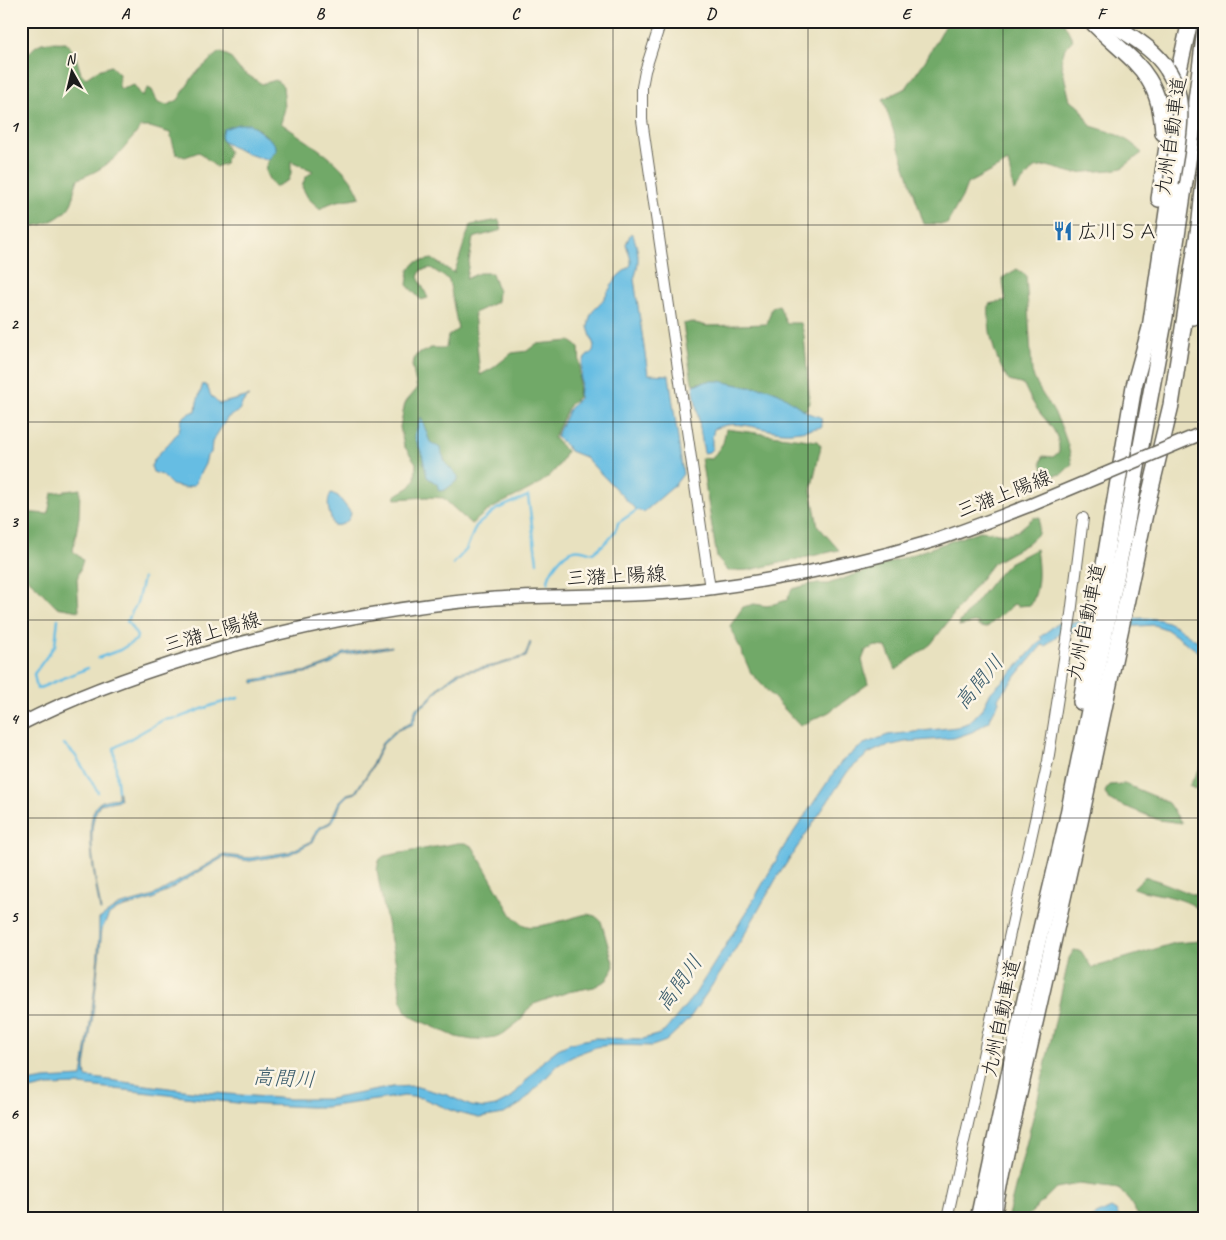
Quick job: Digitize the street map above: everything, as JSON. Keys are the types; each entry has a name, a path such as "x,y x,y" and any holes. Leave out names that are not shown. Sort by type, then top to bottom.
{"highway":[{"path":"1091,21 1129,55 1147,75 1157,94 1162,118 1164,159"},
{"path":"1066,824 1081,700 1134,386 1150,328 1180,116 1177,88 1173,77 1162,60 1146,46 1109,21"},
{"path":"1154,239 1164,159 1178,74 1190,21"},
{"name":"九州自動車道","path":"978,1219 1033,962 1066,824 1122,548 1165,316 1189,159 1205,28"},
{"name":"九州自動車道","path":"993,1219 1146,509 1171,405 1200,220 1205,170"},
{"path":"1171,405 1205,273"}],"main road":[{"name":"三潴上陽線","path":"21,724 66,703 148,670 238,643 340,619 400,609 492,599 648,595 710,589 791,576 882,556 936,540 1031,505 1205,432"}],"street":[{"path":"662,21 645,71 642,88 642,120 710,589"},
{"path":"947,1219 1048,761 1071,614 1083,518"}],"green space":[{"path":"948,21 1063,21 1073,40 1065,48 1061,62 1070,101 1080,107 1091,126 1125,139 1142,153 1122,168 1111,170 1073,173 1047,166 1034,168 1014,191 1008,162 967,184 947,224 924,224 883,99 906,88 925,61"},
{"path":"45,42 66,42 75,54 81,74 86,78 98,70 111,66 119,74 119,87 122,89 134,85 142,96 148,88 152,90 158,103 168,105 178,100 194,75 219,52 229,56 240,70 262,84 276,80 283,86 285,108 281,123 337,164 347,174 360,197 335,202 320,209 308,198 302,187 305,178 313,171 291,161 289,180 275,187 267,175 266,166 275,145 263,133 252,126 240,125 223,130 221,138 229,152 225,163 216,167 199,152 185,157 176,154 170,133 150,127 141,127 127,145 107,164 78,179 73,201 64,213 43,224 35,226 21,225 22,75 26,59 35,47"},
{"path":"499,220 502,230 473,238 466,279 479,273 492,273 498,291 497,302 474,313 480,375 493,368 512,353 527,351 536,344 570,341 579,347 578,397 569,405 554,438 566,451 554,472 536,486 490,510 471,524 443,498 395,499 396,495 410,487 415,480 416,463 404,446 400,427 405,403 417,389 412,365 416,355 431,348 446,348 448,336 458,329 449,280 431,268 421,270 418,277 428,298 421,300 407,285 409,270 416,262 432,259 454,273 471,225"},
{"path":"1017,269 1026,275 1034,379 1059,422 1071,458 1072,464 1062,474 1045,477 1041,462 1043,456 1053,457 1059,452 1059,444 1055,432 1039,412 1024,385 1009,381 999,363 990,334 989,304 1006,300 1002,278"},
{"path":"779,305 786,323 801,323 804,335 810,403 806,410 769,389 715,382 693,384 683,324 692,322 707,326 767,324 772,307"},
{"path":"726,429 817,441 821,446 811,490 818,526 839,550 749,570 728,571 717,558 701,458 712,459 723,443"},
{"path":"80,489 79,517 73,551 83,560 77,579 79,611 56,607 21,573 21,512 48,514 52,493"},
{"path":"1040,517 1038,534 1027,544 993,563 931,644 896,670 886,647 876,646 866,650 862,660 868,684 829,712 800,726 751,673 730,626 743,607 754,604 767,606 787,600 792,589 811,584 828,584 980,531 1007,534 1018,531 1033,518"},
{"path":"1036,549 1038,578 1031,605 1018,606 1014,604 986,628 978,626 978,622 959,626 960,622 1009,563"},
{"path":"1205,760 1205,794 1189,786"},
{"path":"1125,784 1168,803 1182,823 1159,820 1109,800 1105,792 1109,785"},
{"path":"466,843 473,847 511,914 522,924 539,926 587,914 595,916 601,921 614,966 607,980 594,987 568,992 534,1004 526,1011 521,1020 503,1034 495,1037 473,1040 456,1037 414,1018 406,1012 402,1003 381,894 377,870 379,860 384,856"},
{"path":"1144,877 1205,898 1205,1219 1140,1219 1130,1202 1119,1189 1079,1184 1056,1188 1025,1219 1007,1219 1038,1098 1069,958 1074,950 1081,951 1092,968 1175,943 1200,941 1203,937 1201,917 1197,908 1181,900 1133,888"}],"water":[{"path":"238,124 250,124 272,141 276,146 276,151 269,159 245,152 222,140 221,135 224,129"},
{"path":"631,233 638,252 634,279 648,374 669,375 683,474 674,486 644,512 636,510 585,457 570,451 556,437 569,409 579,398 582,365 585,358 593,351 594,346 588,327 590,317 617,277 631,265 626,244"},
{"path":"708,381 766,388 779,393 808,413 821,417 822,427 788,432 739,425 722,426 714,429 712,449 704,453 693,385"},
{"path":"203,384 207,386 211,396 219,404 249,396 243,402 238,412 228,417 212,442 211,453 207,456 194,485 185,488 172,485 162,475 153,472 151,466 180,429 182,419 196,411"},
{"path":"421,417 430,442 440,448 446,464 458,476 458,480 445,490 439,491 437,484 427,477 422,454 415,438"},
{"path":"331,493 338,496 351,513 349,519 342,524 333,525 328,505"},
{"path":"1143,618 1163,621 1177,627 1205,645 1205,656 1166,629 1154,625 1061,633 1046,646 1042,645 998,698 999,702 988,722 972,732 954,738 905,742 883,747 868,754 848,771 776,879 743,937 689,1019 666,1041 652,1046 609,1045 596,1047 577,1054 558,1065 522,1103 504,1114 479,1118 458,1113 422,1098 404,1096 325,1107 309,1107 246,1104 80,1085 48,1086 21,1092 21,1083 45,1079 82,1077 96,978 99,919 118,906 151,897 224,855 250,858 289,852 310,842 318,828 330,822 339,802 347,794 355,792 369,771 382,743 397,729 411,723 416,708 426,702 439,687 458,672 496,665 525,656 531,643 526,657 493,667 459,673 440,688 427,703 418,709 413,724 398,730 383,744 370,771 356,793 348,795 341,802 337,814 331,823 320,829 311,843 290,854 250,861 224,857 153,899 118,909 109,915 102,929 93,1014 85,1067 86,1077 191,1091 289,1099 329,1099 393,1087 414,1086 447,1095 471,1106 484,1108 496,1106 511,1098 544,1060 558,1049 571,1043 594,1038 643,1039 665,1031 695,994 746,913 785,845 841,762 864,744 888,735 957,727 970,722 983,708 991,692 1042,639 1040,637 1058,623"},
{"path":"392,646 343,655 332,664 310,672 253,683 253,680 309,671 330,663 343,653"},
{"path":"118,788 120,800 100,804 95,814 92,827 94,871 91,838 91,823 94,811 99,803 118,798"},
{"path":"94,871 101,911 100,911"},
{"path":"1111,1208 1116,1211 1120,1219 1088,1219"}],"waterway":[{"path":"453,564 466,550 476,526 497,509 528,496 537,562"},
{"path":"548,584 550,574 565,555 577,550 593,553 612,536 618,523 637,510"},
{"path":"98,658 120,650 136,640 137,636 127,621 137,603 143,578"},
{"path":"58,619 55,645 34,674 37,689 88,668"},
{"path":"118,791 114,748 163,720 178,718 238,698"},
{"path":"64,744 75,755 98,792"}],"place":[{"name":"広川ＳＡ","path":"1063,231"}],"water label":[{"name":"高間川","path":"979,682"},
{"name":"高間川","path":"679,983"},
{"name":"高間川","path":"284,1078"}]}
